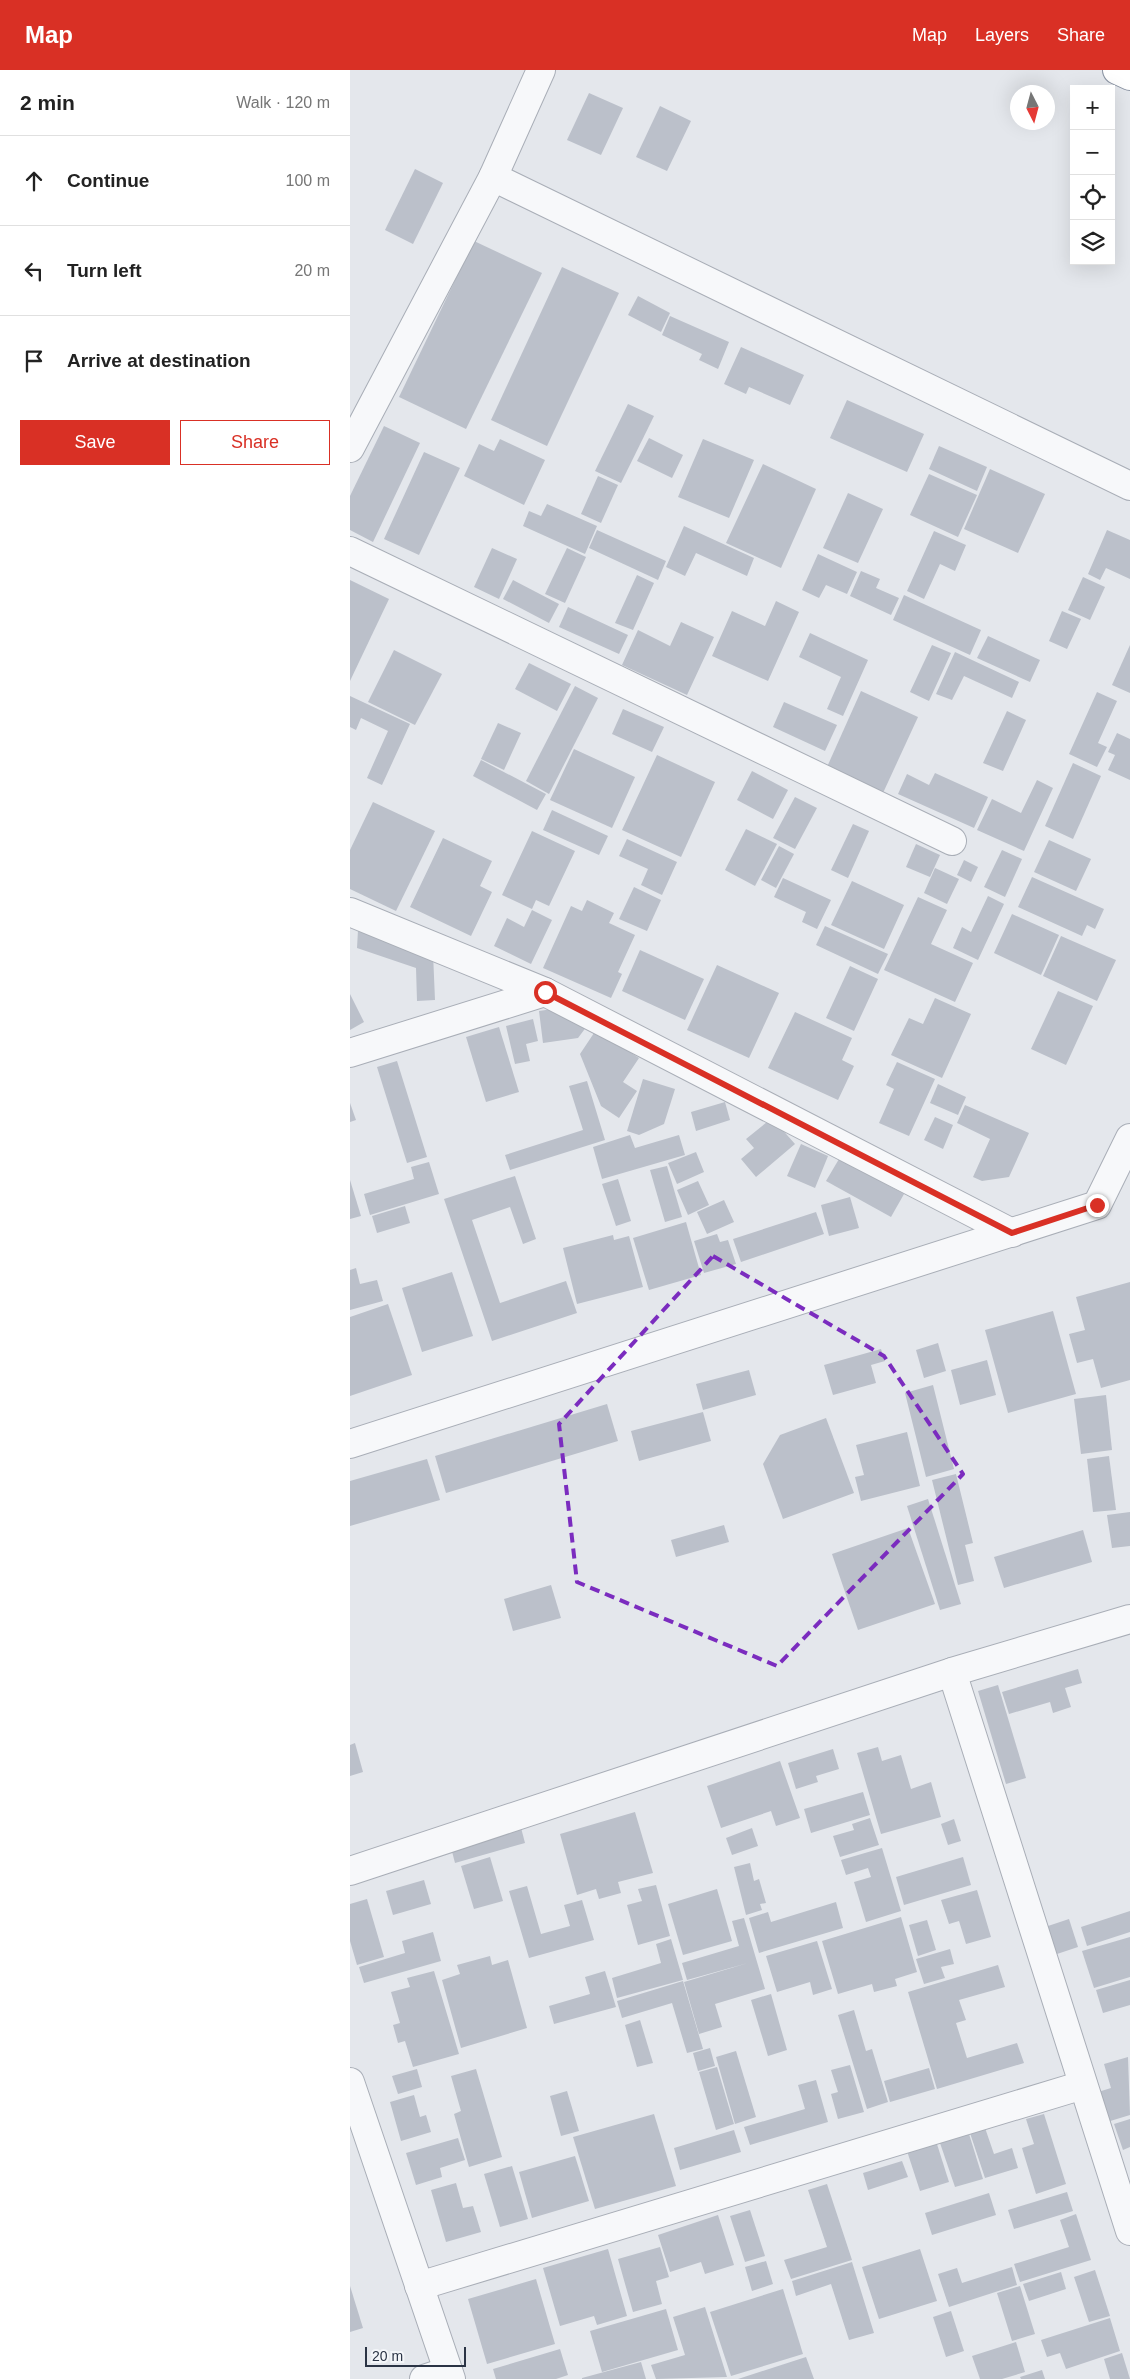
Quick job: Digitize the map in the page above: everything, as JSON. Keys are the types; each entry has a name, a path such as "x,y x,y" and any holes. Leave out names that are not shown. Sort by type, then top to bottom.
{"highway":[{"path":"1117,70 1130,76"}],"street":[{"path":"350,448 493,177 541,70"},
{"path":"493,177 1130,486"},
{"path":"350,551 952,841"},
{"path":"350,912 545,992 1012,1233"},
{"path":"350,1053 545,992"},
{"path":"350,1444 1097,1205 1130,1138"},
{"path":"350,1871 952,1672 1130,1619"},
{"path":"952,1672 1130,2231"},
{"path":"350,2082 419,2286 441,2376"},
{"path":"419,2286 1083,2085"}],"highlighted area":[{"path":"713,1256 884,1356 963,1474 777,1666 577,1582 559,1424"}],"building":[{"path":"589,93 623,108 601,155 567,140"},
{"path":"660,106 691,121 667,171 636,157"},
{"path":"415,169 443,183 413,244 385,230"},
{"path":"474,241 542,273 466,429 399,397"},
{"path":"562,267 619,293 547,446 491,420"},
{"path":"638,296 670,313 661,332 628,315"},
{"path":"670,316 729,342 718,369 699,360 702,354 662,335"},
{"path":"741,347 804,375 790,405 749,387 746,394 724,384"},
{"path":"847,400 924,434 907,472 830,438"},
{"path":"628,404 654,416 621,483 595,471"},
{"path":"384,426 420,443 373,542 350,530 350,496"},
{"path":"649,438 683,455 672,478 637,461"},
{"path":"500,439 545,460 524,505 464,476 479,444 494,451"},
{"path":"703,439 754,460 729,518 678,497"},
{"path":"939,446 987,467 977,491 929,469"},
{"path":"424,452 460,468 419,555 384,539"},
{"path":"763,464 816,489 781,568 726,543"},
{"path":"990,469 1045,494 1018,553 964,529"},
{"path":"929,474 977,495 958,537 910,515"},
{"path":"598,476 618,485 601,523 581,514"},
{"path":"848,493 883,509 858,563 823,548"},
{"path":"547,504 597,526 585,554 523,526 529,511 541,516"},
{"path":"684,526 754,558 747,576 696,553 685,576 666,567"},
{"path":"597,530 666,561 658,580 589,548"},
{"path":"1107,530 1130,540 1130,579 1106,568 1100,580 1088,574"},
{"path":"934,531 966,545 955,571 940,564 924,599 907,591"},
{"path":"492,548 517,559 499,599 474,587"},
{"path":"567,548 586,557 565,603 545,594"},
{"path":"818,554 857,572 847,594 826,585 819,598 802,590"},
{"path":"861,571 880,579 876,588 899,598 891,615 850,596"},
{"path":"637,575 654,583 633,630 615,623"},
{"path":"1083,577 1105,587 1090,620 1068,610"},
{"path":"350,580 389,599 350,681"},
{"path":"513,580 559,604 549,623 503,599"},
{"path":"904,595 981,630 970,655 893,620"},
{"path":"776,601 799,612 768,681 712,656 732,611 765,626"},
{"path":"568,607 628,635 619,654 559,627"},
{"path":"1062,611 1081,619 1067,649 1049,641"},
{"path":"681,622 714,637 687,695 622,665 638,630 670,646"},
{"path":"810,633 868,660 843,716 827,709 841,677 799,657"},
{"path":"988,636 1040,660 1030,682 977,658"},
{"path":"932,645 951,653 929,701 910,692"},
{"path":"1130,645 1130,693 1112,685"},
{"path":"394,650 442,674 415,725 368,702"},
{"path":"955,652 1019,682 1012,698 964,676 952,700 936,694"},
{"path":"529,663 571,684 557,711 515,689"},
{"path":"575,686 598,698 549,794 526,781"},
{"path":"861,691 918,717 883,793 827,767"},
{"path":"1097,692 1117,701 1098,743 1107,747 1097,767 1069,754"},
{"path":"350,696 410,724 382,785 367,778 388,731 361,718 356,730 350,727"},
{"path":"784,702 837,725 825,751 773,727"},
{"path":"623,709 664,727 652,752 612,734"},
{"path":"1007,711 1026,720 1003,771 983,763"},
{"path":"498,723 521,733 504,770 481,759"},
{"path":"1117,733 1130,739 1130,780 1108,770 1115,755 1108,752"},
{"path":"574,749 635,777 612,828 550,800"},
{"path":"657,755 715,782 681,857 622,830"},
{"path":"481,760 546,794 537,810 473,776"},
{"path":"1073,763 1101,776 1073,839 1045,826"},
{"path":"752,771 788,790 773,819 737,800"},
{"path":"935,773 988,797 974,828 898,794 907,774 929,785"},
{"path":"1037,780 1053,788 1024,851 977,830 992,799 1021,813"},
{"path":"795,797 817,808 795,849 773,838"},
{"path":"373,802 435,831 396,911 350,889 350,850"},
{"path":"552,810 608,836 599,855 543,830"},
{"path":"853,824 869,831 848,878 831,870"},
{"path":"746,829 777,844 755,886 725,870"},
{"path":"532,831 575,851 549,906 536,900 532,909 502,895"},
{"path":"443,838 492,861 480,886 492,892 471,936 410,907"},
{"path":"627,839 677,862 662,895 641,885 648,869 619,856"},
{"path":"1049,840 1091,859 1076,891 1034,872"},
{"path":"916,844 940,855 930,877 906,867"},
{"path":"779,846 794,854 776,888 761,880"},
{"path":"1002,850 1022,859 1005,897 984,887"},
{"path":"964,860 978,867 971,882 957,875"},
{"path":"935,868 959,879 947,904 924,893"},
{"path":"1032,877 1104,909 1095,929 1087,925 1082,936 1018,907"},
{"path":"783,878 831,900 817,929 802,922 806,912 774,897"},
{"path":"852,881 904,905 884,949 831,925"},
{"path":"634,887 661,900 647,931 619,919"},
{"path":"988,896 1004,904 978,960 953,948 962,927 971,932"},
{"path":"918,897 947,910 931,944 973,963 955,1002 884,970"},
{"path":"587,900 614,913 609,923 635,935 618,972 622,974 611,998 543,968 571,906 582,911"},
{"path":"532,910 552,920 531,964 494,946 507,918 524,927"},
{"path":"1012,914 1059,935 1041,975 994,953"},
{"path":"825,926 888,954 878,974 816,945"},
{"path":"358,930 433,953 435,1000 417,1001 416,968 357,948"},
{"path":"1061,936 1116,960 1097,1001 1043,976"},
{"path":"640,950 704,979 685,1020 622,991"},
{"path":"717,965 779,993 749,1058 687,1030"},
{"path":"850,966 878,979 854,1031 826,1018"},
{"path":"1058,991 1093,1006 1066,1065 1031,1049"},
{"path":"350,994 364,1022 350,1030"},
{"path":"935,998 971,1014 942,1078 891,1055 909,1018 923,1024"},
{"path":"566,1007 587,1026 578,1038 543,1043 539,1011"},
{"path":"795,1012 852,1038 842,1060 854,1066 838,1100 768,1068"},
{"path":"533,1019 538,1041 526,1044 530,1061 515,1064 506,1026"},
{"path":"499,1027 519,1092 486,1102 466,1037"},
{"path":"596,1030 639,1058 623,1082 637,1091 619,1118 601,1106 580,1054"},
{"path":"397,1061 427,1157 407,1163 377,1067"},
{"path":"897,1062 935,1079 909,1136 879,1123 894,1089 886,1085"},
{"path":"643,1079 675,1089 664,1124 639,1135 627,1131"},
{"path":"587,1081 605,1140 510,1170 505,1155 583,1130 569,1086"},
{"path":"938,1084 966,1097 958,1115 930,1103"},
{"path":"725,1102 730,1120 696,1131 691,1112"},
{"path":"350,1103 356,1120 350,1122"},
{"path":"965,1105 1029,1133 1009,1177 982,1181 973,1177 990,1139 957,1123"},
{"path":"935,1117 953,1125 943,1149 924,1140"},
{"path":"772,1118 795,1144 756,1177 741,1159 754,1148 746,1139"},
{"path":"630,1135 635,1148 679,1135 685,1155 602,1179 593,1147"},
{"path":"801,1144 828,1156 815,1188 787,1176"},
{"path":"696,1152 704,1172 677,1184 668,1163"},
{"path":"839,1159 904,1194 891,1217 826,1181"},
{"path":"429,1162 439,1194 370,1215 364,1194 414,1179 411,1167"},
{"path":"667,1166 682,1217 665,1222 650,1170"},
{"path":"515,1176 536,1239 523,1244 510,1207 472,1220 500,1303 566,1281 577,1313 492,1341 444,1199"},
{"path":"618,1179 631,1221 616,1226 602,1184"},
{"path":"350,1180 361,1216 350,1219"},
{"path":"698,1181 709,1205 688,1215 677,1190"},
{"path":"850,1197 859,1228 829,1236 821,1205"},
{"path":"724,1200 734,1222 707,1234 697,1212"},
{"path":"405,1206 410,1223 377,1233 372,1216"},
{"path":"816,1212 824,1234 741,1262 733,1239"},
{"path":"686,1222 701,1275 649,1290 633,1238"},
{"path":"717,1234 720,1242 728,1240 736,1264 704,1273 694,1241"},
{"path":"613,1235 614,1240 629,1236 643,1287 577,1304 563,1248"},
{"path":"356,1268 360,1284 377,1280 383,1301 350,1310 350,1270"},
{"path":"452,1272 473,1336 422,1352 402,1288"},
{"path":"1130,1282 1130,1380 1101,1388 1093,1359 1077,1363 1069,1334 1085,1330 1076,1297"},
{"path":"388,1304 412,1375 350,1396 350,1317"},
{"path":"1053,1311 1076,1394 1008,1413 985,1330"},
{"path":"938,1343 946,1371 924,1378 916,1350"},
{"path":"881,1349 885,1361 871,1365 876,1383 833,1395 824,1365"},
{"path":"987,1360 996,1395 960,1405 951,1370"},
{"path":"749,1370 756,1395 703,1410 696,1384"},
{"path":"933,1385 954,1469 926,1477 905,1393"},
{"path":"1106,1395 1112,1450 1081,1454 1074,1399"},
{"path":"607,1404 618,1441 446,1493 435,1456"},
{"path":"703,1412 711,1441 639,1461 631,1431"},
{"path":"826,1418 854,1493 783,1519 763,1464 780,1435"},
{"path":"907,1432 920,1486 861,1501 855,1477 864,1475 856,1445"},
{"path":"1109,1456 1116,1510 1093,1512 1087,1459"},
{"path":"427,1459 440,1500 350,1526 350,1481"},
{"path":"956,1474 973,1543 965,1545 974,1581 958,1585 932,1480"},
{"path":"928,1499 961,1604 940,1610 907,1506"},
{"path":"1130,1512 1130,1546 1112,1548 1107,1515"},
{"path":"724,1525 729,1542 676,1557 671,1540"},
{"path":"908,1528 935,1604 858,1630 832,1554"},
{"path":"1083,1530 1092,1562 1004,1588 994,1557"},
{"path":"551,1585 561,1618 513,1631 504,1599"},
{"path":"1078,1669 1082,1683 1065,1688 1071,1707 1053,1713 1050,1702 1009,1714 1002,1692"},
{"path":"998,1685 1026,1778 1006,1784 978,1691"},
{"path":"355,1743 363,1772 350,1776 350,1745"},
{"path":"878,1747 882,1761 901,1755 911,1789 931,1782 941,1817 881,1834 857,1753"},
{"path":"833,1749 839,1769 816,1776 818,1782 796,1789 788,1763"},
{"path":"780,1761 800,1818 776,1826 771,1811 721,1828 707,1786"},
{"path":"863,1792 870,1815 811,1833 804,1809"},
{"path":"635,1812 653,1873 618,1882 621,1893 599,1899 596,1889 577,1895 560,1834"},
{"path":"870,1818 879,1845 840,1857 833,1836 854,1830 852,1824"},
{"path":"954,1819 961,1841 948,1845 941,1824"},
{"path":"519,1820 525,1843 455,1863 449,1840"},
{"path":"752,1828 758,1846 732,1855 726,1838"},
{"path":"882,1848 901,1911 866,1922 854,1882 871,1877 868,1868 846,1875 841,1860"},
{"path":"490,1857 503,1901 474,1909 461,1866"},
{"path":"963,1857 971,1885 904,1905 896,1877"},
{"path":"750,1863 754,1881 759,1879 766,1903 760,1904 762,1910 746,1915 734,1867"},
{"path":"424,1880 431,1904 393,1915 386,1891"},
{"path":"656,1885 670,1936 638,1945 627,1905 642,1901 638,1889"},
{"path":"527,1886 541,1934 570,1926 564,1905 582,1900 594,1940 529,1958 509,1891"},
{"path":"717,1889 732,1941 683,1955 668,1904"},
{"path":"977,1890 991,1937 966,1944 959,1921 949,1924 941,1900"},
{"path":"367,1899 384,1957 357,1965 350,1941 350,1904"},
{"path":"836,1902 843,1928 759,1953 749,1918 768,1912 771,1922"},
{"path":"1130,1911 1130,1932 1087,1946 1081,1927"},
{"path":"901,1917 917,1972 895,1979 897,1986 874,1992 872,1984 838,1994 822,1941"},
{"path":"744,1918 765,1989 715,2004 722,2027 699,2034 684,1982 748,1963 687,1980 682,1963 739,1946 732,1921"},
{"path":"1069,1919 1078,1947 1054,1955 1045,1927"},
{"path":"927,1920 936,1950 918,1956 909,1925"},
{"path":"433,1932 441,1961 364,1983 359,1967 405,1953 402,1941"},
{"path":"1130,1937 1130,1977 1094,1988 1082,1951"},
{"path":"671,1939 683,1980 617,1998 612,1978 661,1963 656,1944"},
{"path":"817,1941 832,1989 813,1995 810,1982 777,1992 766,1956"},
{"path":"950,1949 954,1964 941,1967 945,1978 924,1984 916,1959"},
{"path":"490,1956 492,1965 508,1960 527,2028 461,2048 442,1980 460,1974 457,1965"},
{"path":"998,1965 1005,1987 959,2000 966,2020 956,2023 967,2058 1017,2043 1024,2063 937,2089 908,1992"},
{"path":"434,1971 459,2054 413,2067 405,2041 398,2043 393,2025 400,2023 391,1992 410,1987 407,1978"},
{"path":"605,1971 616,2007 554,2024 549,2006 590,1994 585,1977"},
{"path":"1130,1980 1130,2005 1103,2013 1096,1990"},
{"path":"683,1981 703,2049 687,2053 672,2003 622,2018 617,2001"},
{"path":"771,1994 787,2050 768,2056 751,2000"},
{"path":"854,2010 866,2051 872,2049 888,2102 867,2109 838,2015"},
{"path":"640,2020 653,2063 637,2067 625,2025"},
{"path":"710,2048 715,2066 698,2071 693,2053"},
{"path":"736,2051 756,2117 735,2124 716,2057"},
{"path":"1128,2057 1130,2115 1107,2122 1098,2092 1111,2088 1104,2064"},
{"path":"850,2065 864,2112 838,2119 831,2094 838,2092 831,2070"},
{"path":"717,2067 734,2124 716,2130 699,2072"},
{"path":"929,2068 935,2089 890,2102 884,2081"},
{"path":"417,2069 422,2087 398,2094 392,2076"},
{"path":"476,2069 502,2157 469,2167 454,2114 461,2111 451,2076"},
{"path":"816,2080 828,2122 750,2145 744,2127 805,2109 798,2085"},
{"path":"567,2091 579,2131 561,2136 550,2096"},
{"path":"414,2095 420,2117 426,2115 431,2132 401,2141 390,2102"},
{"path":"654,2114 676,2186 595,2209 573,2137"},
{"path":"1044,2114 1066,2184 1036,2194 1022,2148 1034,2144 1026,2119"},
{"path":"1130,2119 1130,2147 1123,2150 1114,2124"},
{"path":"984,2125 994,2154 1012,2148 1018,2168 985,2178 969,2130"},
{"path":"734,2130 741,2152 680,2170 674,2148"},
{"path":"969,2134 983,2179 955,2187 940,2143"},
{"path":"458,2138 465,2160 440,2168 442,2177 416,2185 406,2153"},
{"path":"936,2141 949,2182 920,2191 907,2151"},
{"path":"575,2156 589,2201 532,2218 519,2172"},
{"path":"902,2161 908,2177 868,2190 863,2173"},
{"path":"512,2166 528,2219 500,2227 484,2174"},
{"path":"456,2183 463,2208 473,2206 481,2232 446,2242 431,2190"},
{"path":"827,2184 852,2260 791,2279 784,2260 827,2247 808,2190"},
{"path":"1067,2192 1073,2211 1014,2229 1008,2210"},
{"path":"989,2193 996,2215 932,2235 925,2213"},
{"path":"750,2210 765,2256 745,2262 730,2216"},
{"path":"1076,2214 1091,2260 1020,2282 1014,2264 1069,2247 1060,2220"},
{"path":"718,2215 734,2265 705,2274 701,2262 670,2272 658,2235"},
{"path":"660,2247 669,2277 656,2281 662,2304 633,2312 618,2259"},
{"path":"608,2249 627,2316 597,2325 594,2316 560,2326 543,2268"},
{"path":"920,2249 937,2301 879,2319 862,2267"},
{"path":"766,2261 773,2284 752,2291 745,2267"},
{"path":"852,2262 874,2333 849,2340 831,2284 796,2296 792,2281"},
{"path":"1012,2267 1017,2285 949,2307 938,2274 957,2268 962,2283"},
{"path":"1095,2270 1110,2316 1089,2322 1074,2277"},
{"path":"1061,2272 1066,2289 1029,2301 1023,2284"},
{"path":"536,2279 555,2344 487,2364 468,2299"},
{"path":"350,2286 363,2328 350,2332"},
{"path":"1020,2286 1035,2334 1012,2341 997,2293"},
{"path":"783,2289 803,2354 731,2376 710,2312"},
{"path":"705,2307 727,2377 656,2379 651,2365 685,2355 673,2317"},
{"path":"666,2309 678,2350 602,2372 590,2331"},
{"path":"951,2311 964,2351 946,2357 933,2317"},
{"path":"1110,2318 1120,2351 1066,2369 1060,2353 1047,2357 1041,2340"},
{"path":"1016,2342 1025,2372 1002,2379 980,2379 972,2356"},
{"path":"560,2349 568,2375 556,2379 496,2379 493,2369"},
{"path":"1122,2353 1130,2379 1110,2379 1104,2359"},
{"path":"806,2357 814,2379 738,2379"},
{"path":"641,2362 646,2379 582,2379 582,2378"},
{"path":"1042,2370 1045,2379 1021,2379 1020,2377"}],"route":[{"path":"545,992 1012,1233 1097,1205"}]}
